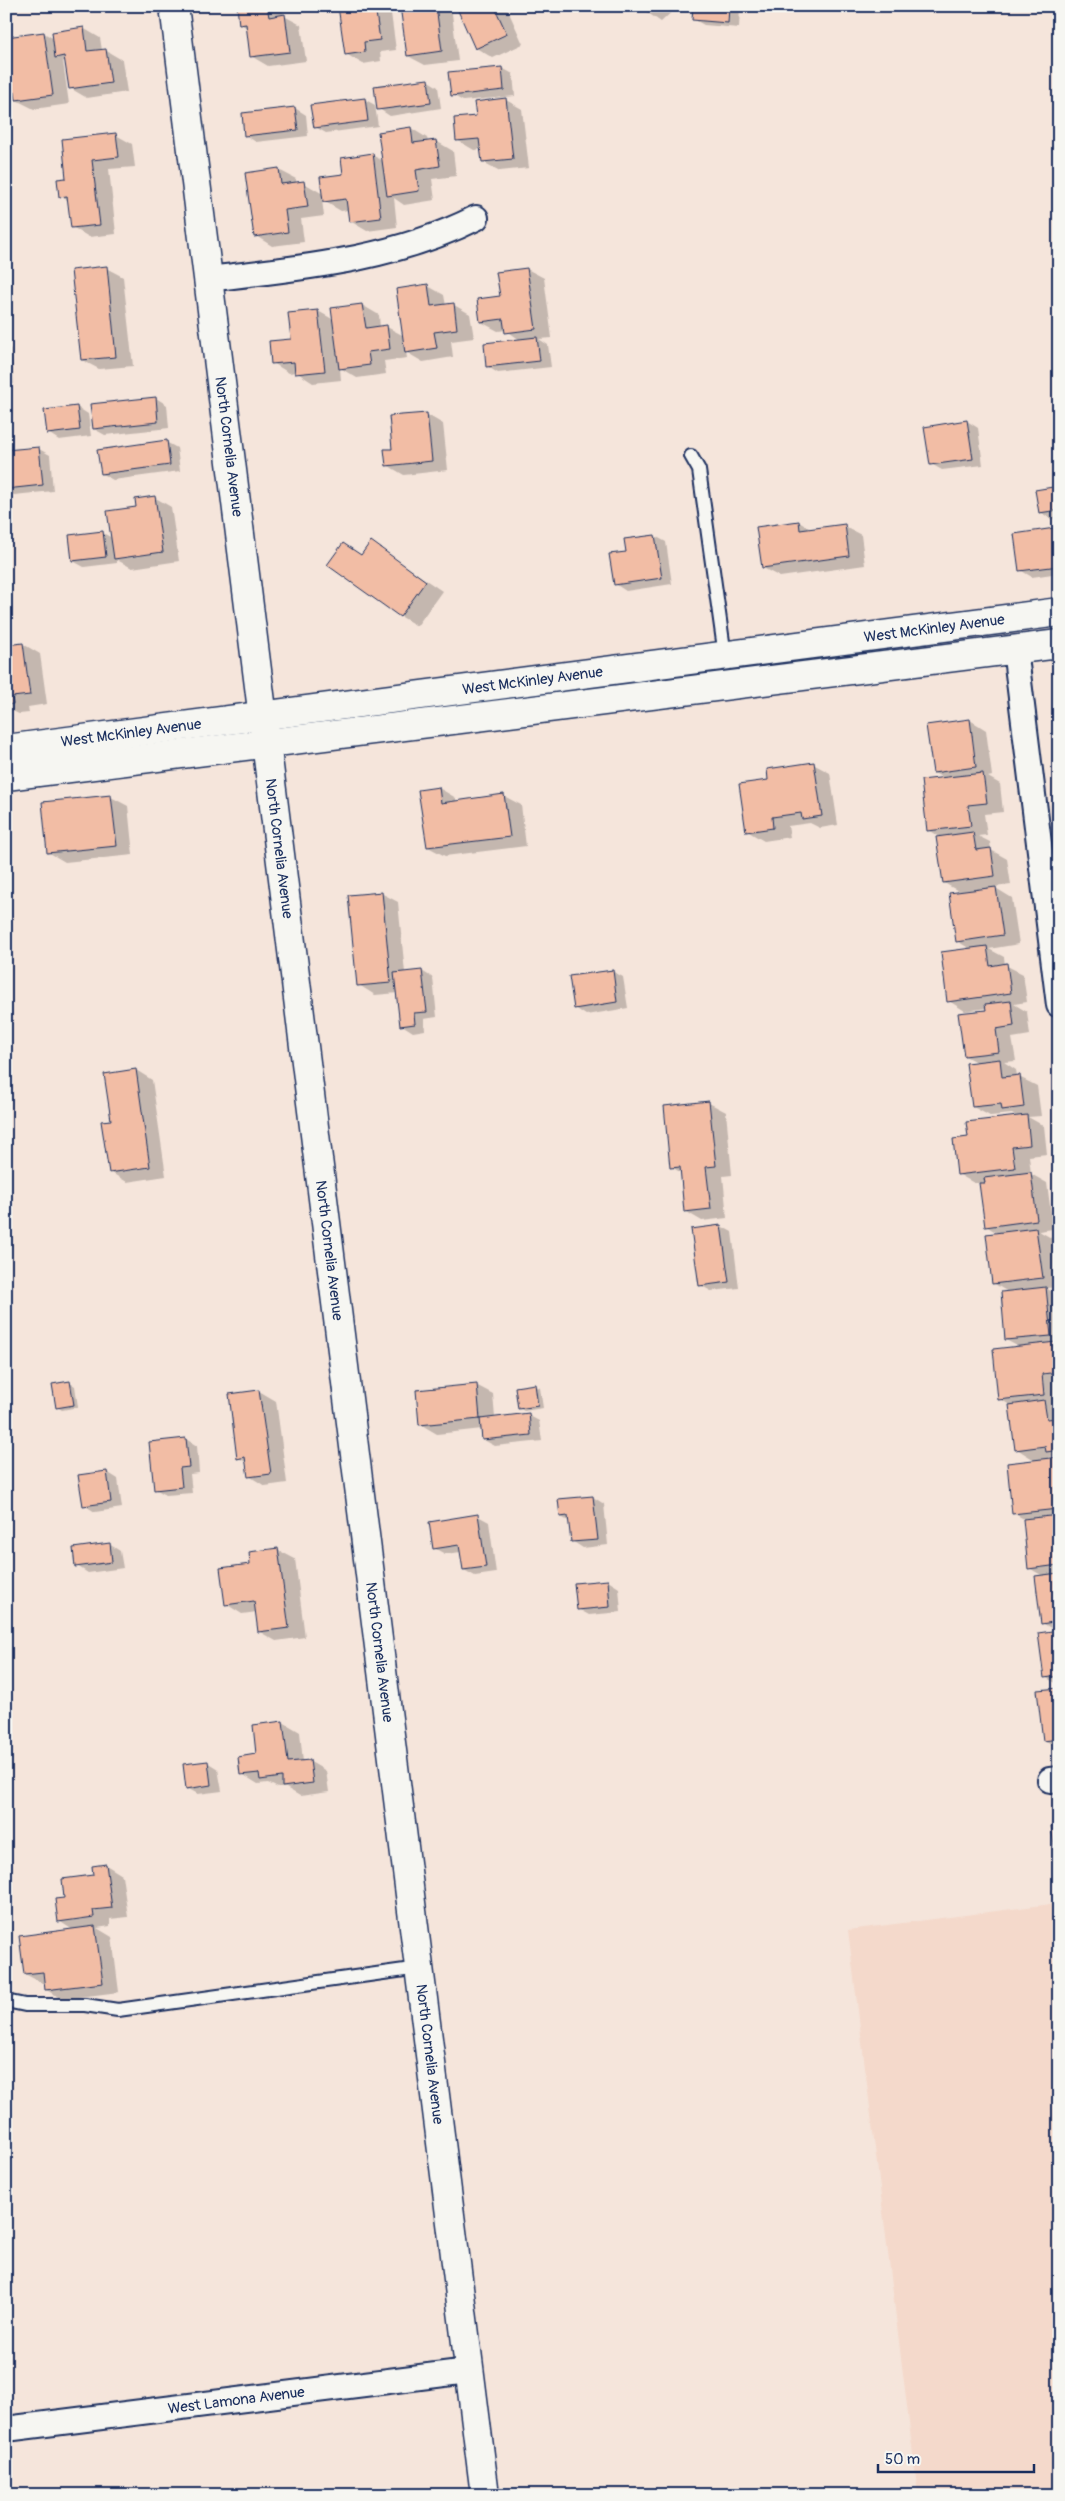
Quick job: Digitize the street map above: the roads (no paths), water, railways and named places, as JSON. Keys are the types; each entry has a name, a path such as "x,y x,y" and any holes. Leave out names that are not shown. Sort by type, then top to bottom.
{"street":[{"name":"North Cornelia Avenue","path":"174,6 485,2495"},
{"path":"208,279 312,267 350,260 411,245 451,231 476,218"},
{"name":"West McKinley Avenue","path":"6,776 264,729 725,656 1059,612"},
{"name":"West McKinley Avenue","path":"6,748 264,729 1059,644"},
{"path":"1014,649 1059,1005"},
{"name":"West Lamona Avenue","path":"6,2430 468,2371"}],"lane":[{"path":"691,456 699,470 725,656"},
{"path":"6,2001 25,2006 85,2005 118,2010 419,1968"}]}
